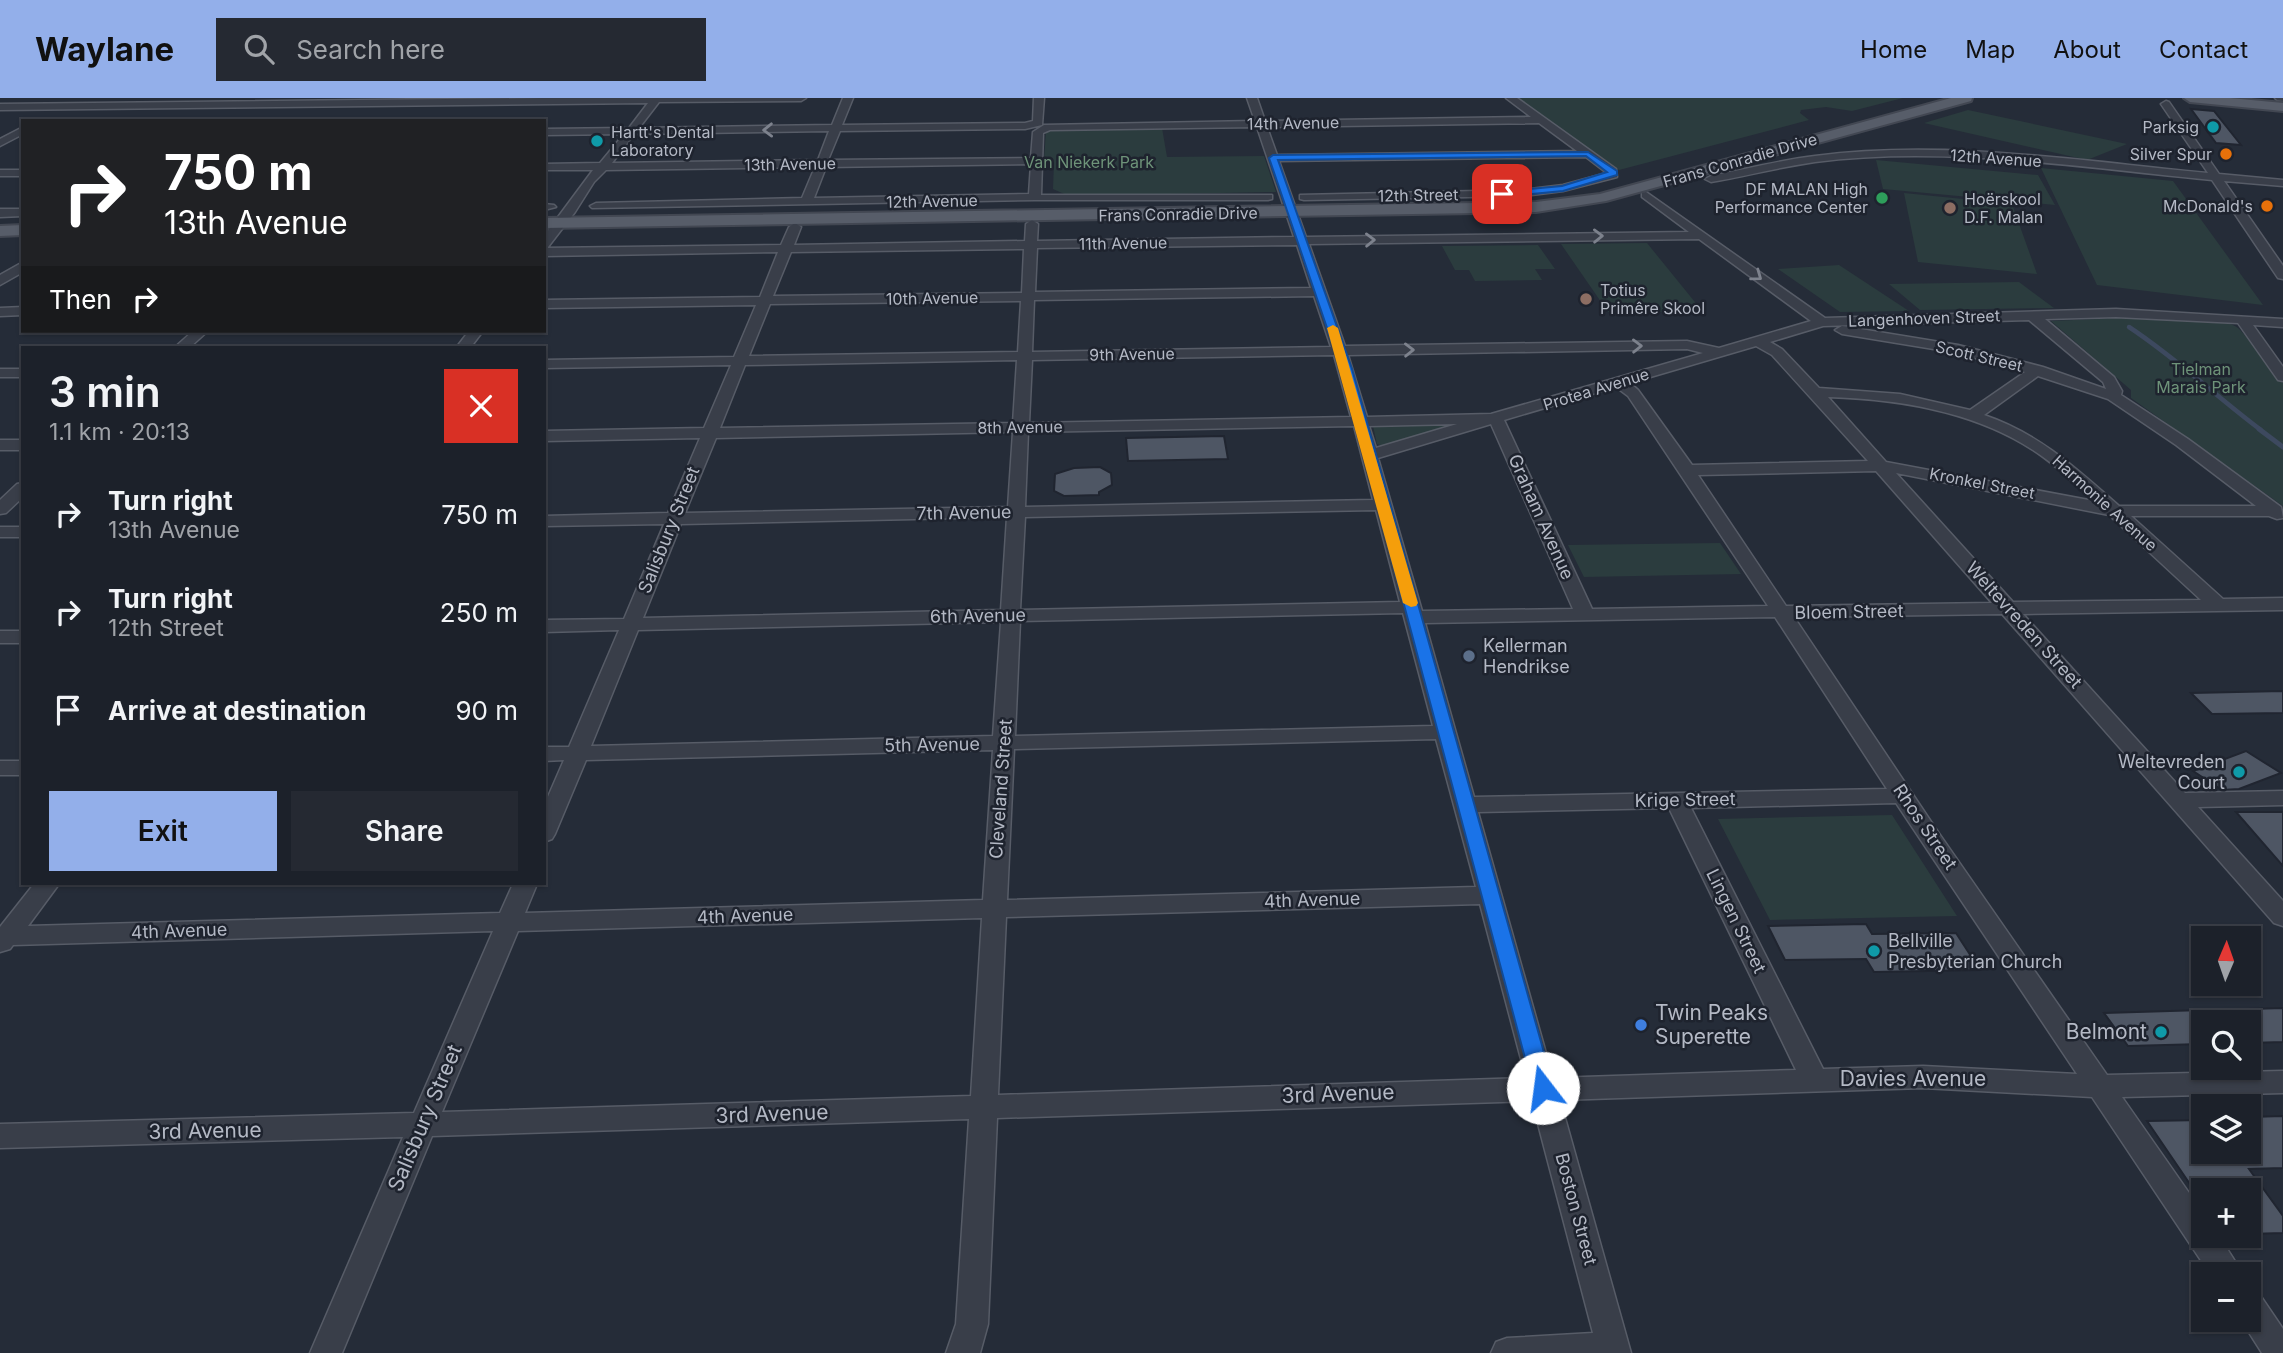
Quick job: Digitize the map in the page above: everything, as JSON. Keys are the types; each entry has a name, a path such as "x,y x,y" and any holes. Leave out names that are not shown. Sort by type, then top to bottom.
{"main road":[{"name":"Frans Conradie Drive","path":"546,210 557,220 1490,203 1574,194 1618,185 1934,98"},
{"name":"Frans Conradie Drive","path":"1296,205 1482,210 1578,202 1630,191 1966,98"},
{"path":"2190,98 2282,101"},
{"path":"2241,98 2282,101"},
{"path":"0,223 21,223"},
{"path":"0,231 21,230"}],"street":[{"path":"44,119 83,98"},
{"path":"0,107 270,101 801,98"},
{"path":"806,203 848,98"},
{"path":"1035,197 1040,127 1039,98"},
{"name":"Boston Street","path":"1252,98 1273,158 1296,205 1302,241 1341,351 1614,1350"},
{"path":"1511,98 1588,154"},
{"path":"546,240 557,220 589,184 599,177 605,165 656,99"},
{"path":"449,113 463,100"},
{"path":"248,115 270,101"},
{"path":"2166,103 2283,275"},
{"name":"14th Avenue","path":"546,132 1542,120"},
{"path":"3,140 21,131"},
{"path":"3,140 21,138"},
{"path":"1273,158 1588,154"},
{"name":"12th Street","path":"1296,205 1524,193 1563,188 1614,174 1588,154"},
{"name":"12th Avenue","path":"1711,179 1804,161 1888,154 1993,157 2283,183"},
{"name":"13th Avenue","path":"546,167 1036,161"},
{"path":"0,173 21,173"},
{"name":"Langenhoven Street","path":"1646,195 1822,322 2156,314 2283,323"},
{"name":"12th Avenue","path":"596,206 1035,197 1268,197"},
{"path":"0,213 21,212"},
{"name":"Salisbury Street","path":"546,829 795,226"},
{"name":"11th Avenue","path":"546,252 785,248 1032,234 1302,241 1702,235"},
{"name":"Cleveland Street","path":"962,1353 967,1345 972,1324 1032,234"},
{"path":"0,281 21,267"},
{"name":"10th Avenue","path":"546,304 1320,292"},
{"path":"0,312 21,312"},
{"name":"Scott Street","path":"2032,315 2109,380 2115,391 2113,396"},
{"path":"2242,319 2283,377"},
{"name":"Protea Avenue","path":"1370,455 1822,322"},
{"name":"Scott Street","path":"1842,330 1958,349 2038,370 2113,396 2182,442 2279,516"},
{"path":"183,346 199,333"},
{"name":"Weltevreden Street","path":"1758,341 1777,352 1815,392 2283,917"},
{"name":"9th Avenue","path":"546,364 1687,345 1719,352"},
{"path":"1972,416 2038,370"},
{"path":"0,373 21,373"},
{"name":"Rhos Street","path":"1619,382 1633,393 1687,470 2220,1262"},
{"name":"Harmonie Avenue","path":"1815,392 1899,398 1972,416 2006,429 2049,453 2218,605"},
{"name":"8th Avenue","path":"546,436 1496,419"},
{"name":"Graham Avenue","path":"1496,419 1585,615"},
{"path":"0,445 21,445"},
{"name":"Kronkel Street","path":"1687,470 1881,466 1907,468 2116,511 2279,516"},
{"path":"0,509 21,490"},
{"name":"7th Avenue","path":"546,521 1383,505"},
{"path":"0,532 21,532"},
{"name":"Bloem Street","path":"1413,612 1585,615 2283,604"},
{"name":"6th Avenue","path":"546,626 1012,615 1413,612"},
{"path":"0,637 21,637"},
{"name":"5th Avenue","path":"546,754 1446,732"},
{"path":"0,768 21,768"},
{"name":"Krige Street","path":"1466,805 1904,796"},
{"path":"2179,800 2283,799"},
{"name":"Lingen Street","path":"1676,800 1815,1080"},
{"path":"2,939 46,885"},
{"name":"Salisbury Street","path":"326,1353 525,885"},
{"name":"4th Avenue","path":"2,939 1491,895"},
{"name":"Davies Avenue","path":"1543,1088 1976,1078 2099,1086 2283,1082"},
{"name":"3rd Avenue","path":"0,1136 1543,1088"},
{"path":"2261,1324 2280,1353"},
{"path":"1507,1353 1614,1350"}],"green space":[{"path":"1517,98 1903,98 1852,111 1826,107 1801,110 1800,113 1809,120 1619,170"},
{"path":"1968,110 2127,144 2087,160 1924,123"},
{"name":"Van Niekerk Park","path":"1162,128 1167,157 1264,156 1276,192 1069,196 1053,189 1054,162 1044,161 1046,131"},
{"path":"1876,160 2038,175 2055,205 1883,189"},
{"path":"2041,168 2173,181 2263,305 2097,285"},
{"path":"1904,193 2012,204 2037,274 1918,262"},
{"path":"1647,243 1703,312 1608,312 1561,244"},
{"path":"1538,245 1555,269 1535,269 1542,280 1475,281 1469,270 1455,270 1442,246"},
{"path":"1839,265 1909,311 1840,312 1778,269"},
{"path":"2019,282 2054,308 1920,310 1889,284"},
{"name":"Tielman Marais Park","path":"2120,318 2217,321 2238,328 2283,383 2283,506 2131,398 2131,390 2051,321"},
{"path":"1454,423 1455,426 1383,446 1377,444 1373,426"},
{"path":"1720,543 1741,574 1584,577 1568,545"},
{"path":"1892,815 1957,916 1770,920 1718,819"}],"building":[{"name":"Parksig","path":"2191,109 2214,111 2241,145 2216,143"},
{"path":"1224,436 1228,459 1128,461 1126,438"},
{"path":"1100,467 1111,473 1112,485 1099,492 1099,495 1064,496 1054,491 1055,474 1074,468"},
{"name":"Weltevreden Court","path":"2283,691 2283,713 2212,714 2191,693"},
{"name":"Weltevreden Court","path":"2246,751 2281,773 2239,789 2222,790 2193,771"},
{"path":"2236,812 2283,812 2283,866"},
{"name":"Bellville Presbyterian Church","path":"1866,924 1872,934 1956,933 1980,970 1874,972 1866,959 1785,960 1768,926"},
{"path":"2283,1008 2283,1042 2261,1043 2261,1010 2249,1009"},
{"path":"2191,1010 2191,1044 2128,1046 2104,1013"},
{"path":"2283,1116 2283,1168 2249,1169 2256,1178 2191,1178 2191,1186 2147,1121 2191,1120 2191,1164 2261,1164 2261,1117"},
{"path":"2261,1186 2283,1216 2283,1233 2261,1234"}],"waterway":[{"path":"2129,327 2261,430"},
{"path":"2259,429 2283,447"}],"slow traffic":[{"path":"1333,328 1411,603"}],"place":[{"name":"Parksig","path":"2213,127"},
{"name":"Hartt's Dental Laboratory","path":"597,141"},
{"name":"Silver Spur","path":"2226,154"},
{"name":"DF MALAN High Performance Center","path":"1882,198"},
{"name":"McDonald's","path":"2267,206"},
{"name":"Hoërskool D.F. Malan","path":"1950,208"},
{"name":"Totius Primêre Skool","path":"1586,299"},
{"name":"Kellerman Hendrikse","path":"1469,656"},
{"name":"Weltevreden Court","path":"2239,772"},
{"name":"Bellville Presbyterian Church","path":"1874,951"},
{"name":"Twin Peaks Superette","path":"1641,1025"},
{"name":"Belmont","path":"2161,1032"}],"route":[{"path":"1502,194 1563,188 1614,173 1588,154 1273,158 1341,351 1543,1088"}]}
